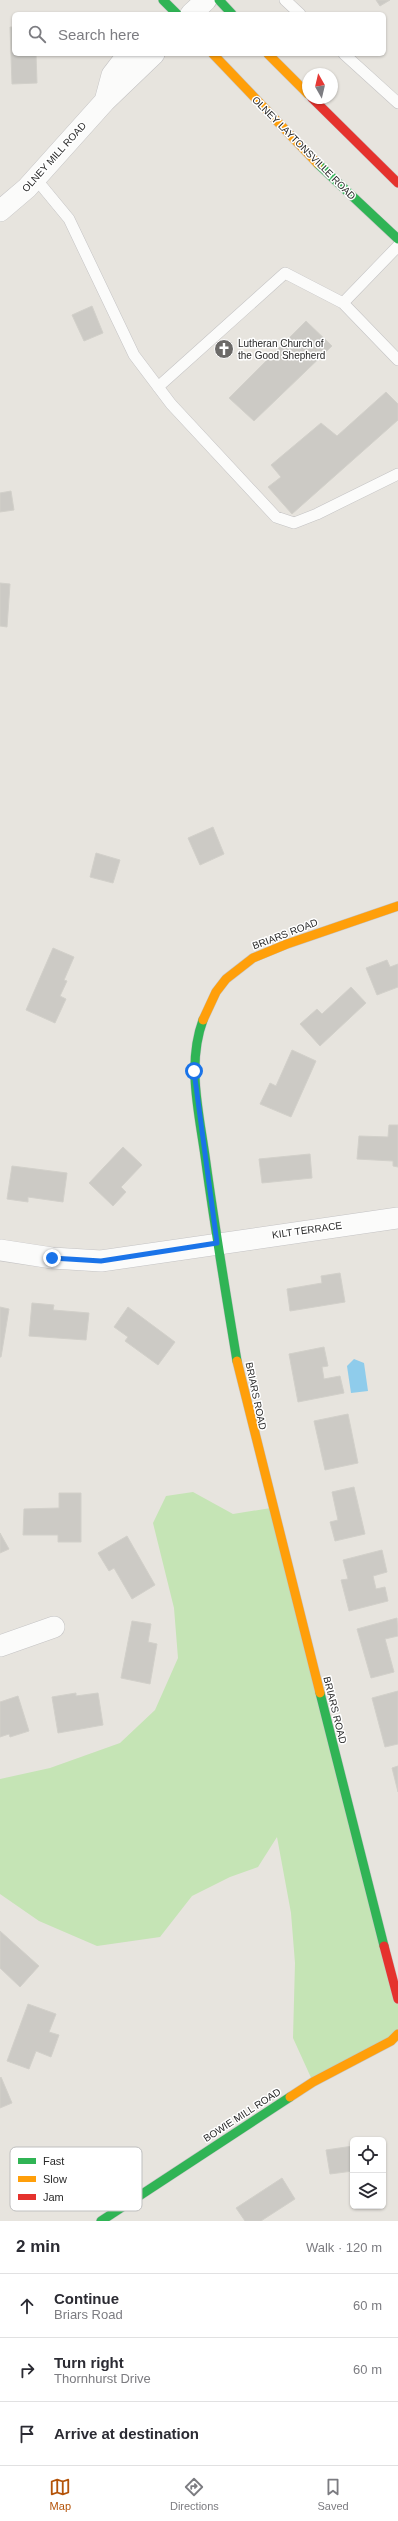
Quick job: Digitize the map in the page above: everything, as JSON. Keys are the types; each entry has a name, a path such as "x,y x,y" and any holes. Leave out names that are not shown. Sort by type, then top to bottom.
{"street":[{"path":"194,12 206,0"},
{"path":"219,0 230,12"},
{"name":"OLNEY MILL ROAD","path":"105,100 112,75 126,56"},
{"name":"OLNEY MILL ROAD","path":"0,211 36,178 105,100 152,56"},
{"name":"OLNEY LAYTONSVILLE ROAD","path":"215,56 324,170 398,239"},
{"path":"270,56 302,88"},
{"path":"318,104 398,182"},
{"name":"BRIARS ROAD","path":"398,906 251,959 227,978 211,1000 201,1024 195,1051 194,1071 217,1243 240,1380 258,1456 398,1999"},
{"name":"KILT TERRACE","path":"0,1250 52,1258 101,1261 398,1218"},
{"path":"0,1646 54,1627"},
{"name":"BOWIE MILL ROAD","path":"142,2194 313,2082 391,2041 398,2034"},
{"name":"BOWIE MILL ROAD","path":"101,2221 116,2211"}],"lane":[{"path":"285,0 298,12"},
{"path":"346,56 398,103"},
{"path":"36,178 69,219 134,355 158,387 276,517 294,523 317,514 398,474"},
{"path":"343,303 398,246"},
{"path":"158,387 285,272 343,303 398,360"}],"green space":[{"path":"193,1492 233,1514 271,1508 398,1999 398,2034 313,2082 293,2038 295,1963 291,1913 277,1837 258,1867 230,1877 192,1896 160,1937 97,1946 39,1921 0,1894 0,1779 50,1768 120,1743 155,1710 178,1658 174,1608 153,1523 166,1496"}],"water":[{"path":"354,1359 364,1363 368,1391 351,1393 347,1366"}],"building":[{"path":"376,0 390,0 380,6"},
{"path":"10,27 12,27 12,56 36,56 37,83 12,84"},
{"path":"92,306 103,333 84,341 72,315"},
{"path":"306,321 332,346 254,421 229,398"},
{"path":"386,392 398,404 398,420 292,514 268,487 281,477 271,465 321,423 337,436"},
{"path":"11,491 14,510 0,512 0,493"},
{"path":"0,583 10,584 7,627 0,626"},
{"path":"213,827 224,854 200,865 188,838"},
{"path":"96,853 120,860 113,883 90,877"},
{"path":"53,948 74,957 64,980 67,981 60,996 66,999 55,1023 26,1010"},
{"path":"387,960 390,967 398,964 398,987 377,995 366,968"},
{"path":"351,987 366,1003 320,1046 300,1024 317,1009 322,1014"},
{"path":"292,1050 316,1061 291,1117 260,1104 270,1083 276,1086"},
{"path":"389,1125 398,1125 398,1167 393,1166 393,1161 357,1159 359,1136 388,1137"},
{"path":"123,1147 142,1165 121,1187 126,1192 113,1206 89,1183"},
{"path":"310,1154 312,1178 262,1183 259,1159"},
{"path":"12,1166 67,1173 63,1202 28,1197 28,1202 7,1199"},
{"path":"340,1273 345,1302 290,1311 287,1289 322,1283 321,1276"},
{"path":"32,1303 54,1305 53,1310 89,1313 86,1340 29,1336"},
{"path":"0,1307 9,1309 1,1357 0,1357"},
{"path":"128,1307 175,1342 158,1365 125,1341 128,1337 114,1327"},
{"path":"324,1347 328,1366 322,1367 324,1379 340,1376 344,1393 298,1402 289,1354"},
{"path":"348,1414 358,1463 325,1470 314,1421"},
{"path":"354,1487 365,1534 335,1541 330,1522 338,1520 332,1492"},
{"path":"59,1493 81,1493 81,1542 58,1542 58,1535 23,1535 24,1509 59,1508"},
{"path":"0,1533 9,1549 0,1553"},
{"path":"127,1536 155,1585 132,1599 114,1568 109,1571 98,1553"},
{"path":"382,1550 387,1572 373,1576 376,1589 385,1587 388,1601 349,1611 341,1580 348,1579 343,1560"},
{"path":"397,1618 398,1636 385,1639 394,1672 371,1678 357,1629"},
{"path":"132,1621 151,1624 148,1642 157,1644 150,1684 121,1678"},
{"path":"398,1691 398,1744 385,1747 372,1698"},
{"path":"76,1693 76,1696 98,1693 103,1725 58,1733 52,1697"},
{"path":"18,1696 29,1731 10,1737 9,1734 0,1737 0,1702"},
{"path":"398,1766 398,1792 392,1768"},
{"path":"0,1931 39,1966 20,1987 0,1968"},
{"path":"28,2004 56,2014 49,2032 59,2035 51,2057 36,2051 29,2069 7,2061"},
{"path":"1,2077 12,2103 0,2108 0,2078"},
{"path":"350,2146 350,2171 330,2174 326,2150"},
{"path":"282,2178 295,2199 261,2221 245,2221 236,2208"}],"traffic: fast":[{"path":"163,0 175,12"},
{"path":"219,0 230,12"},
{"path":"318,164 398,239"},
{"path":"203,1020 195,1055 196,1091 237,1361"},
{"path":"320,1693 384,1946"},
{"path":"142,2194 290,2097"},
{"path":"101,2221 116,2211"}],"traffic: slow":[{"path":"215,56 318,164"},
{"path":"270,56 302,88"},
{"path":"203,1020 216,992 226,979 253,958 287,944 398,906"},
{"path":"237,1361 320,1693"},
{"path":"290,2097 313,2082 391,2041 398,2034"}],"traffic: jam":[{"path":"318,104 398,183"},
{"path":"384,1946 398,1999"}],"place":[{"name":"Lutheran Church of the Good Shepherd","path":"224,349"}],"route":[{"path":"52,1258 101,1261 217,1243 194,1071"}]}
